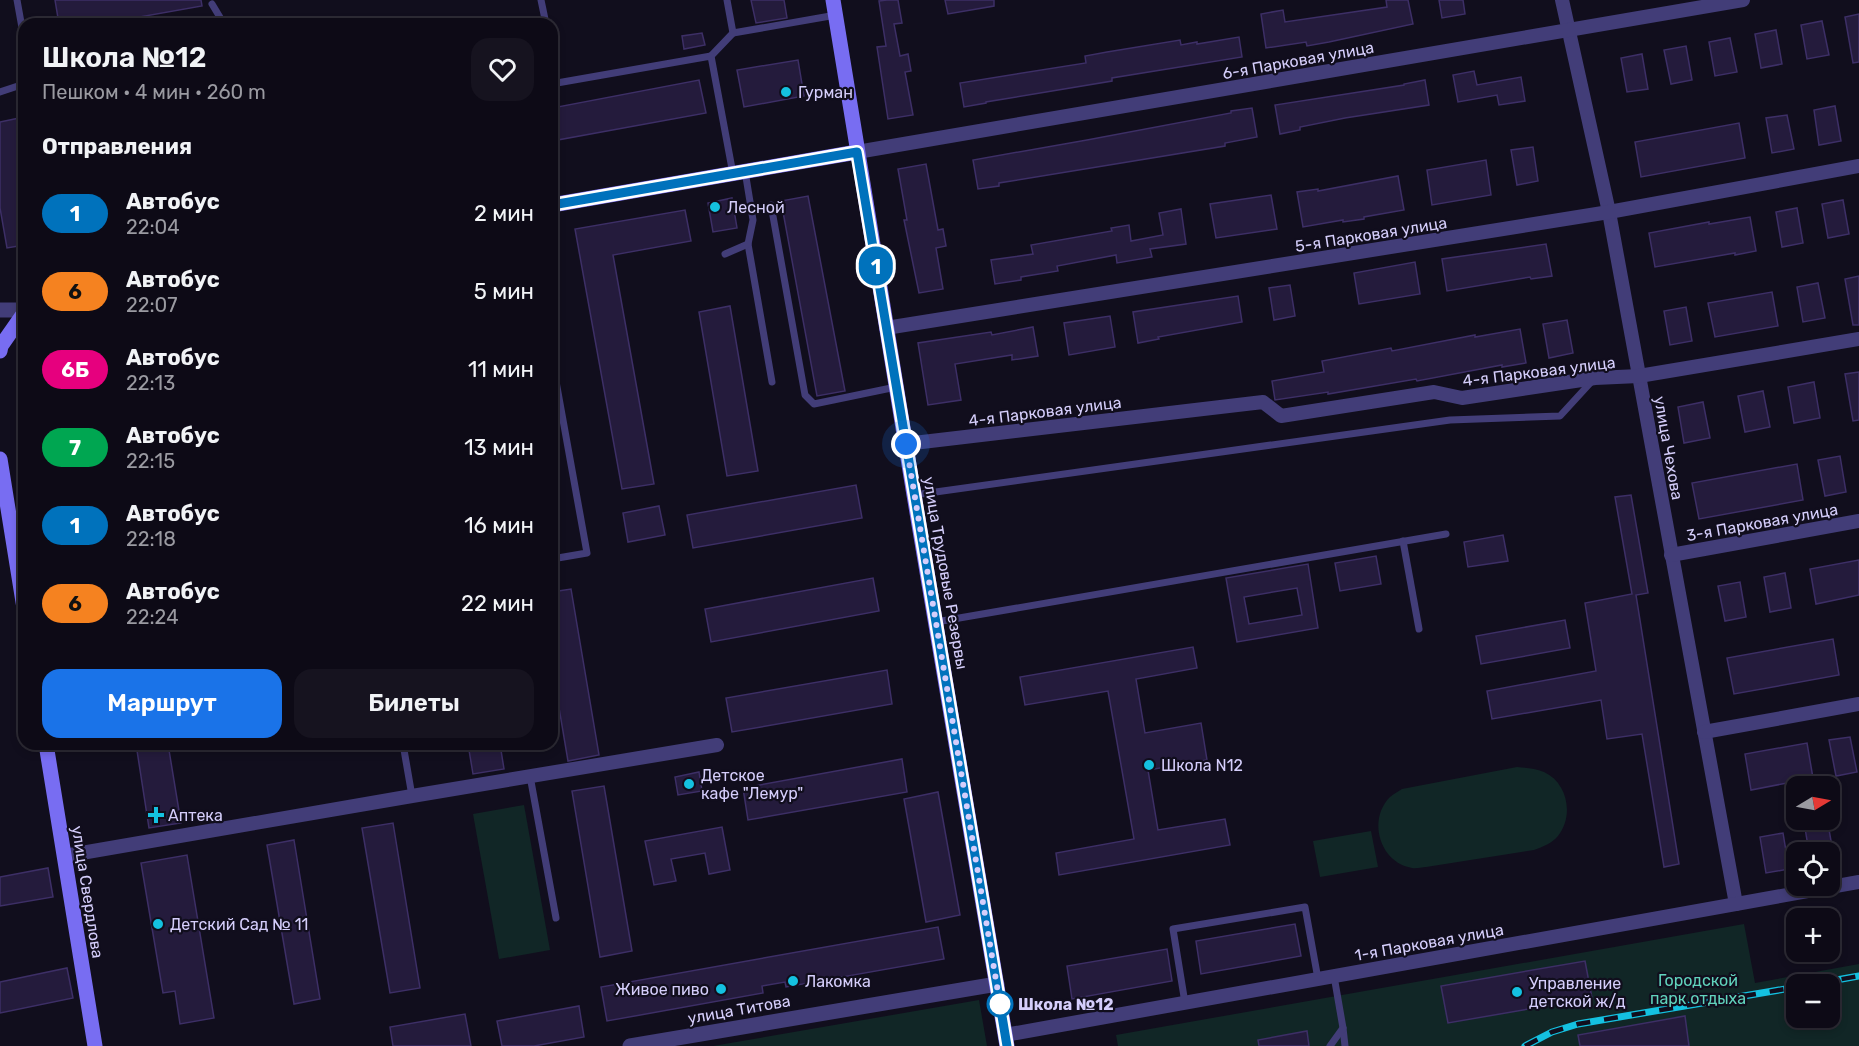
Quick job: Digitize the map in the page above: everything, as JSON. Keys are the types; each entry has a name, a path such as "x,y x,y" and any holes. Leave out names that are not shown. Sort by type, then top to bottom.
{"main road":[{"name":"улица Трудовые Резервы","path":"834,7 1006,1041"},
{"path":"558,204 857,152"},
{"path":"0,351 18,321"},
{"path":"0,459 18,571"},
{"name":"улица Свердлова","path":"47,750 95,1046"}],"street":[{"name":"улица Чехова","path":"1562,0 1609,212 1736,904"},
{"name":"6-я Парковая улица","path":"857,152 1743,0"},
{"name":"5-я Парковая улица","path":"886,328 1609,212 1859,166"},
{"path":"0,310 18,312"},
{"name":"4-я Парковая улица","path":"906,444 1263,402 1281,416 1434,392 1462,398 1595,378 1639,376 1859,339"},
{"name":"3-я Парковая улица","path":"1671,555 1859,521"},
{"path":"1704,732 1859,704"},
{"path":"64,856 717,745"},
{"name":"1-я Парковая улица","path":"1006,1041 1185,1003 1859,882"},
{"name":"улица Титова","path":"630,1046 997,984"}],"lane":[{"path":"17,0 20,18"},
{"path":"541,0 545,18"},
{"path":"727,0 733,33"},
{"path":"212,4 220,18"},
{"path":"558,83 711,56 733,33 834,7"},
{"path":"711,56 753,220 748,244 772,382"},
{"path":"0,92 18,86"},
{"path":"771,205 805,395 814,404 896,387"},
{"path":"725,254 748,244"},
{"path":"914,495 1450,420 1560,416 1595,378"},
{"path":"558,392 587,553 558,558"},
{"path":"936,622 1446,534"},
{"path":"1403,541 1419,629"},
{"path":"404,750 412,796"},
{"path":"530,776 556,918"},
{"path":"1185,1003 1173,929 1305,907 1318,979"},
{"path":"1334,976 1345,1046"},
{"path":"1330,1046 1343,1028"}],"green space":[{"path":"1517,767 1544,772 1559,784 1563,792 1567,810 1566,819 1558,836 1550,843 1534,850 1415,868 1401,864 1385,849 1380,839 1379,817 1390,797 1402,789"},
{"path":"524,805 550,950 499,959 473,814"},
{"path":"1371,831 1378,867 1320,877 1313,841"},
{"name":"Городской парк отдыха","path":"1744,924 1755,983 1786,977 1786,1028 1840,1028 1840,974 1804,974 1859,964 1859,1046 1118,1046 1116,1035"},
{"path":"979,1000 987,1046 713,1046"}],"building":[{"path":"55,0 201,0 202,6 134,18 58,18"},
{"path":"751,0 784,0 787,18 756,23"},
{"path":"898,0 902,23 894,24 900,56 908,54 911,71 905,72 913,115 888,119 877,47 886,46 879,1"},
{"path":"945,0 994,0 994,6 948,14"},
{"path":"1386,0 1408,0 1413,24 1307,46 1306,42 1266,48 1261,14 1283,10 1285,22 1387,7"},
{"path":"1439,0 1463,0 1465,14 1442,18"},
{"path":"1859,14 1859,62 1853,63 1845,17"},
{"path":"1822,21 1829,55 1807,59 1801,25"},
{"path":"1776,30 1782,64 1761,68 1755,34"},
{"path":"702,33 705,45 684,49 682,36"},
{"path":"1239,37 1242,57 1112,78 1112,81 964,107 960,83 1086,63 1085,56 1107,52 1180,40 1181,45"},
{"path":"1730,38 1737,72 1715,76 1709,42"},
{"path":"1686,46 1692,80 1671,84 1664,50"},
{"path":"1642,54 1648,89 1627,92 1621,58"},
{"path":"798,60 804,96 744,107 737,70"},
{"path":"1474,71 1477,85 1521,77 1525,101 1499,105 1497,95 1458,102 1453,75"},
{"path":"699,80 706,113 558,140 558,107"},
{"path":"1425,80 1429,105 1345,118 1300,127 1300,130 1280,134 1275,105"},
{"path":"1835,106 1841,141 1819,145 1814,110"},
{"path":"1252,108 1257,137 1225,143 1225,146 999,183 999,186 978,189 973,160"},
{"path":"1787,115 1794,149 1772,153 1766,118"},
{"path":"18,118 18,246 7,248 0,208 0,122"},
{"path":"1739,123 1745,158 1641,177 1635,142"},
{"path":"1533,147 1538,181 1517,185 1511,150"},
{"path":"1486,160 1491,195 1432,205 1427,170"},
{"path":"926,164 938,230 943,229 946,246 936,248 943,289 919,293 904,220 907,220 898,169"},
{"path":"1398,176 1404,210 1364,217 1364,219 1303,227 1297,192 1318,189 1318,191"},
{"path":"1271,195 1277,229 1216,238 1210,204"},
{"path":"808,196 845,391 817,396 781,201"},
{"path":"732,198 737,228 713,232 708,203"},
{"path":"1843,200 1849,234 1828,238 1822,204"},
{"path":"1797,208 1803,243 1782,247 1776,212"},
{"path":"1181,209 1186,244 1150,249 1152,257 1117,263 1116,255 1057,266 1058,271 995,284 991,260 1033,254 1031,245 1112,231 1111,228 1129,225 1131,241 1163,235 1159,213"},
{"path":"685,210 691,241 613,255 654,484 622,489 575,229"},
{"path":"1750,217 1756,251 1655,267 1649,233"},
{"path":"1546,244 1552,276 1531,279 1530,277 1447,291 1442,259"},
{"path":"1415,262 1420,294 1359,304 1354,273"},
{"path":"1859,276 1859,325 1853,325 1845,279"},
{"path":"1818,283 1825,318 1803,322 1797,287"},
{"path":"1290,285 1295,316 1274,320 1269,288"},
{"path":"1772,292 1778,326 1715,337 1708,303"},
{"path":"1238,296 1242,322 1158,337 1159,339 1138,343 1133,312"},
{"path":"730,306 758,471 727,476 699,312"},
{"path":"1686,307 1692,341 1670,345 1664,311"},
{"path":"1110,316 1115,347 1069,355 1064,323"},
{"path":"1567,320 1573,353 1549,358 1543,324"},
{"path":"1033,327 1038,356 1012,360 1012,355 955,364 961,400 928,405 918,343 991,332 992,335"},
{"path":"1520,329 1526,363 1502,367 1502,365 1417,381 1416,379 1328,394 1328,392 1275,400 1272,381 1324,372 1322,361 1391,348 1392,351"},
{"path":"1859,372 1859,420 1853,421 1845,374"},
{"path":"1814,382 1820,418 1794,423 1788,387"},
{"path":"1763,391 1770,427 1745,432 1738,396"},
{"path":"1703,402 1710,438 1684,443 1678,407"},
{"path":"1840,456 1846,492 1825,496 1818,460"},
{"path":"1797,464 1803,500 1699,519 1692,483"},
{"path":"856,485 862,518 693,548 687,515"},
{"path":"1631,495 1648,593 1636,595 1679,864 1664,867 1642,734 1607,739 1601,700 1492,719 1487,691 1596,671 1585,603 1632,594 1615,497"},
{"path":"659,506 665,535 628,542 623,513"},
{"path":"1503,535 1508,561 1468,567 1464,542"},
{"path":"1376,556 1381,584 1340,591 1335,563"},
{"path":"1859,560 1859,595 1816,604 1810,569"},
{"path":"1308,564 1318,628 1237,642 1226,578","holes":["1297,588 1302,615 1249,624 1244,597"]},
{"path":"1785,573 1791,608 1770,612 1764,577"},
{"path":"873,578 879,611 711,642 705,609"},
{"path":"1740,582 1746,617 1725,621 1718,586"},
{"path":"571,589 599,755 568,761 558,702 558,591"},
{"path":"1565,620 1570,648 1481,664 1476,636"},
{"path":"1833,639 1839,675 1734,694 1727,658"},
{"name":"Школа N12","path":"1193,647 1197,668 1136,679 1145,733 1201,723 1207,760 1148,770 1158,830 1225,819 1230,845 1059,875 1056,853 1134,839 1108,691 1025,705 1020,677"},
{"path":"887,670 892,704 732,732 726,698"},
{"path":"1850,737 1857,772 1836,776 1829,740"},
{"path":"1807,743 1813,776 1786,776 1786,783 1751,790 1745,754"},
{"path":"137,750 169,750 181,823 149,828"},
{"path":"469,750 501,750 504,769 473,774"},
{"path":"902,759 907,792 748,820 743,788"},
{"name":"Детское кафе \"Лемур\"","path":"699,772 702,791 678,795 675,777"},
{"path":"604,786 632,951 600,957 572,791"},
{"path":"938,792 960,915 926,922 904,799"},
{"path":"393,823 420,988 390,993 362,828"},
{"path":"722,827 730,870 709,874 705,853 671,859 676,881 654,885 645,841"},
{"path":"1805,830 1829,830 1831,842 1807,842"},
{"path":"1783,833 1786,870 1766,873 1760,837"},
{"path":"294,840 320,999 294,1004 267,845"},
{"path":"187,855 214,1018 180,1024 175,991 163,993 141,863"},
{"path":"48,868 53,897 0,906 0,877"},
{"path":"1295,924 1301,956 1201,974 1196,941"},
{"path":"938,927 944,959 786,987 785,982 762,986 763,993 607,1021 601,987"},
{"path":"1167,949 1172,981 1072,999 1067,966"},
{"name":"Управление детской ж/д","path":"1585,961 1592,998 1448,1023 1441,986"},
{"path":"67,968 73,998 0,1013 0,982"},
{"path":"579,1006 584,1037 534,1046 502,1046 497,1021"},
{"path":"465,1014 471,1046 393,1046 390,1027"},
{"path":"1685,1016 1689,1046 1580,1046 1578,1035"},
{"path":"1307,1031 1309,1046 1259,1046 1258,1040"}],"railway":[{"path":"1840,979 1859,976"},
{"path":"1525,1046 1552,1032 1578,1024 1786,989"}],"bus line":[{"name":"1","path":"558,204 857,152 1007,1046"}],"place":[{"name":"Гурман","path":"786,92"},
{"name":"Лесной","path":"715,207"},
{"name":"Школа N12","path":"1149,765"},
{"name":"Детское кафе \"Лемур\"","path":"689,784"},
{"name":"Аптека","path":"156,815"},
{"name":"Детский Сад № 11","path":"158,924"},
{"name":"Лакомка","path":"793,981"},
{"name":"Живое пиво","path":"721,989"},
{"name":"Управление детской ж/д","path":"1517,992"},
{"name":"Школа №12","path":"1000,1004"}],"route":[{"path":"906,444 1000,1004"}]}
